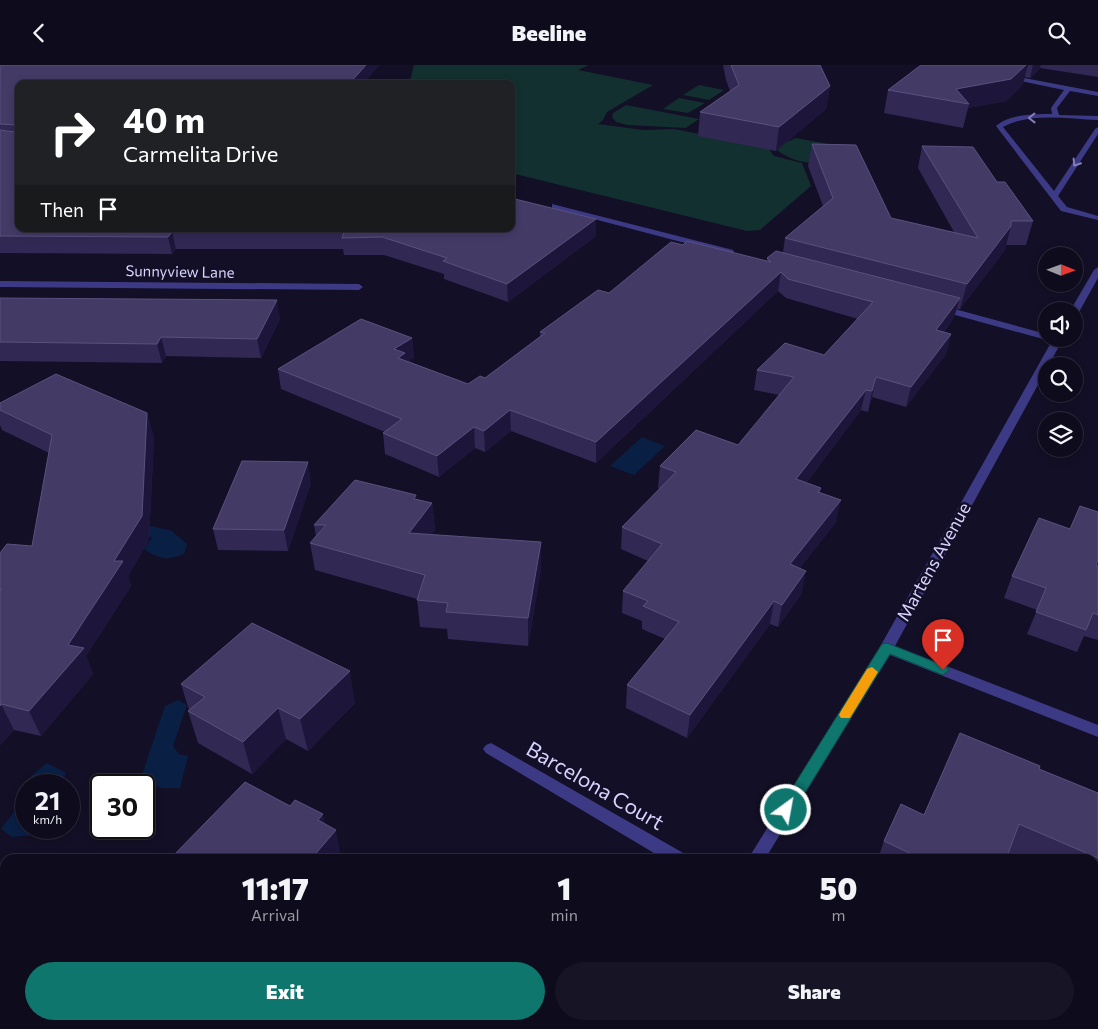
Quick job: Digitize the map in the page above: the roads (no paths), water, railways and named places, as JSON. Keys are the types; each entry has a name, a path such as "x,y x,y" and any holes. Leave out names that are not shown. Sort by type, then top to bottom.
{"street":[{"path":"996,75 1098,94"},
{"path":"1056,117 1054,108 1068,89"},
{"path":"1098,118 1020,118 1006,121 1000,126 1064,209 1098,218"},
{"path":"1054,197 1098,129"},
{"path":"555,206 735,254"},
{"path":"1080,302 1098,270"},
{"name":"Sunnyview Lane","path":"0,284 359,287"},
{"path":"935,307 1038,334"},
{"name":"Martens Avenue","path":"759,854 887,647 1049,347"},
{"path":"887,647 1098,731"},
{"name":"Barcelona Court","path":"491,749 670,854"}],"water":[{"path":"642,437 665,446 634,475 610,466"},
{"path":"152,526 172,531 187,544 184,554 173,558 163,558 144,549 152,538 139,532"},
{"path":"178,700 187,705 173,746 179,754 188,756 180,788 161,788 155,786 155,774 142,774 165,706"},
{"path":"47,763 66,773 66,774 33,774"},
{"path":"15,811 15,837 12,837 1,829"}]}
